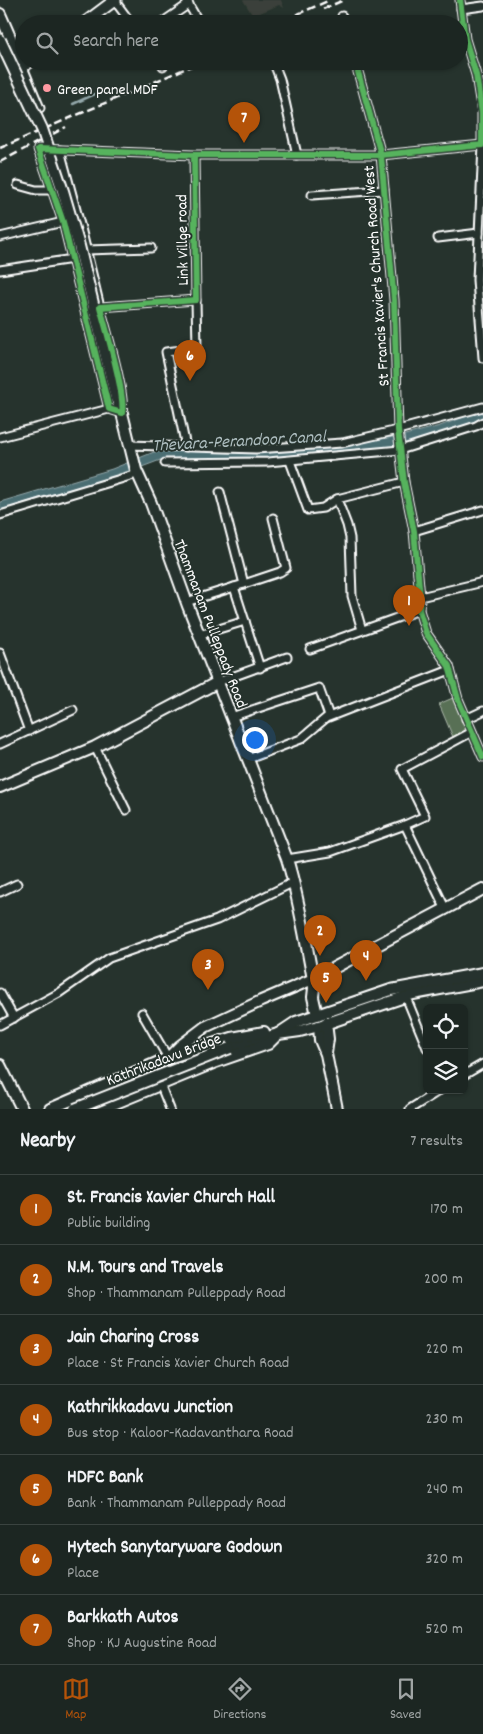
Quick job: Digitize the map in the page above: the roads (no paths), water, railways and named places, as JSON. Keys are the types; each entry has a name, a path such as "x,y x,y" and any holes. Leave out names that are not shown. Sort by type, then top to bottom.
{"main road":[{"path":"95,15 116,0"},
{"path":"0,14 15,42"},
{"name":"Thammanam Pulleppady Road","path":"0,40 42,129 63,190 79,246 113,390 122,413 132,459 151,503 186,602 287,859 294,882 321,1019 328,1038 326,1054 337,1109"},
{"path":"0,787 95,747 218,682"},
{"path":"168,1058 205,1027 261,1001 313,983 483,889"},
{"path":"50,1109 168,1058 232,1038 265,1032 278,1034 300,1030 321,1019 391,990 483,973"},
{"path":"321,1019 406,997 483,981"},
{"path":"101,1109 157,1085 268,1044 278,1034"},
{"name":"Kathrikadavu Bridge","path":"76,1109 230,1048 278,1034"},
{"path":"0,1065 22,1109"},
{"path":"147,1068 157,1085"}],"street":[{"path":"116,0 125,15"},
{"path":"460,0 462,15"},
{"path":"171,15 188,2 195,15"},
{"path":"461,9 483,6"},
{"path":"468,49 476,75 482,113 483,145 479,233 483,358"},
{"path":"29,70 40,108"},
{"path":"276,70 297,155"},
{"path":"109,409 63,222 38,150 194,155 381,155 357,70"},
{"name":"St Francis Xavier's Church Road West","path":"419,610 420,597 414,531 404,482 398,432 394,300 381,155 483,145"},
{"path":"0,437 109,409 122,413 124,406 60,150"},
{"name":"Link Villge road","path":"100,307 196,300 194,155"},
{"path":"18,185 36,190 53,190"},
{"path":"312,195 384,190"},
{"path":"0,236 63,222"},
{"path":"438,238 479,233"},
{"path":"86,250 151,248"},
{"path":"0,270 73,259"},
{"path":"186,446 166,352 197,348 196,300"},
{"path":"129,445 256,449 342,443 398,432 483,407"},
{"path":"165,463 290,461 400,448 476,426 483,422"},
{"path":"290,461 308,510 323,508 337,499 404,482"},
{"path":"0,515 137,472"},
{"path":"220,492 244,584"},
{"path":"337,499 350,538 352,596 362,630"},
{"path":"414,531 483,510"},
{"path":"186,602 280,572 286,568 273,518"},
{"path":"420,597 483,582"},
{"path":"234,587 260,668"},
{"path":"310,649 419,610 426,633 449,666 458,699 483,757"},
{"path":"199,635 245,622"},
{"path":"0,653 29,731"},
{"path":"218,682 287,657"},
{"path":"248,759 301,739 329,716 450,670"},
{"path":"231,717 319,688 329,716"},
{"path":"0,744 73,710"},
{"path":"466,719 483,711"},
{"path":"287,859 330,852 425,816 402,769 472,732"},
{"path":"95,747 126,810"},
{"path":"405,825 446,910"},
{"path":"0,1025 59,993 108,958 217,920 294,882"},
{"path":"0,892 17,884"},
{"path":"0,992 14,1018"},
{"path":"406,997 423,1038"},
{"path":"142,1013 168,1058"},
{"path":"468,1073 483,1064"},
{"path":"157,1085 170,1109"},
{"path":"410,1109 434,1094"}],"water":[{"name":"Thevara-Perandoor Canal","path":"483,410 483,419 473,424 395,447 258,461 163,459 118,476 0,511 0,502 112,469 154,452 346,445 405,435 440,426"}],"waterway":[{"path":"73,104 95,94"}],"railway":[{"path":"296,15 330,0"},
{"path":"323,9 344,0"},
{"path":"0,148 182,70"},
{"path":"0,162 66,127"}],"place":[{"name":"Green panel MDF","path":"47,88"},
{"name":"Barkkath Autos","path":"244,143"},
{"name":"Hytech Sanytaryware Godown","path":"190,381"},
{"name":"St. Francis Xavier Church Hall","path":"409,626"},
{"name":"N.M. Tours and Travels","path":"320,956"},
{"name":"Kathrikkadavu Junction","path":"366,981"},
{"name":"Jain Charing Cross","path":"208,990"},
{"name":"HDFC Bank","path":"326,1003"}]}
